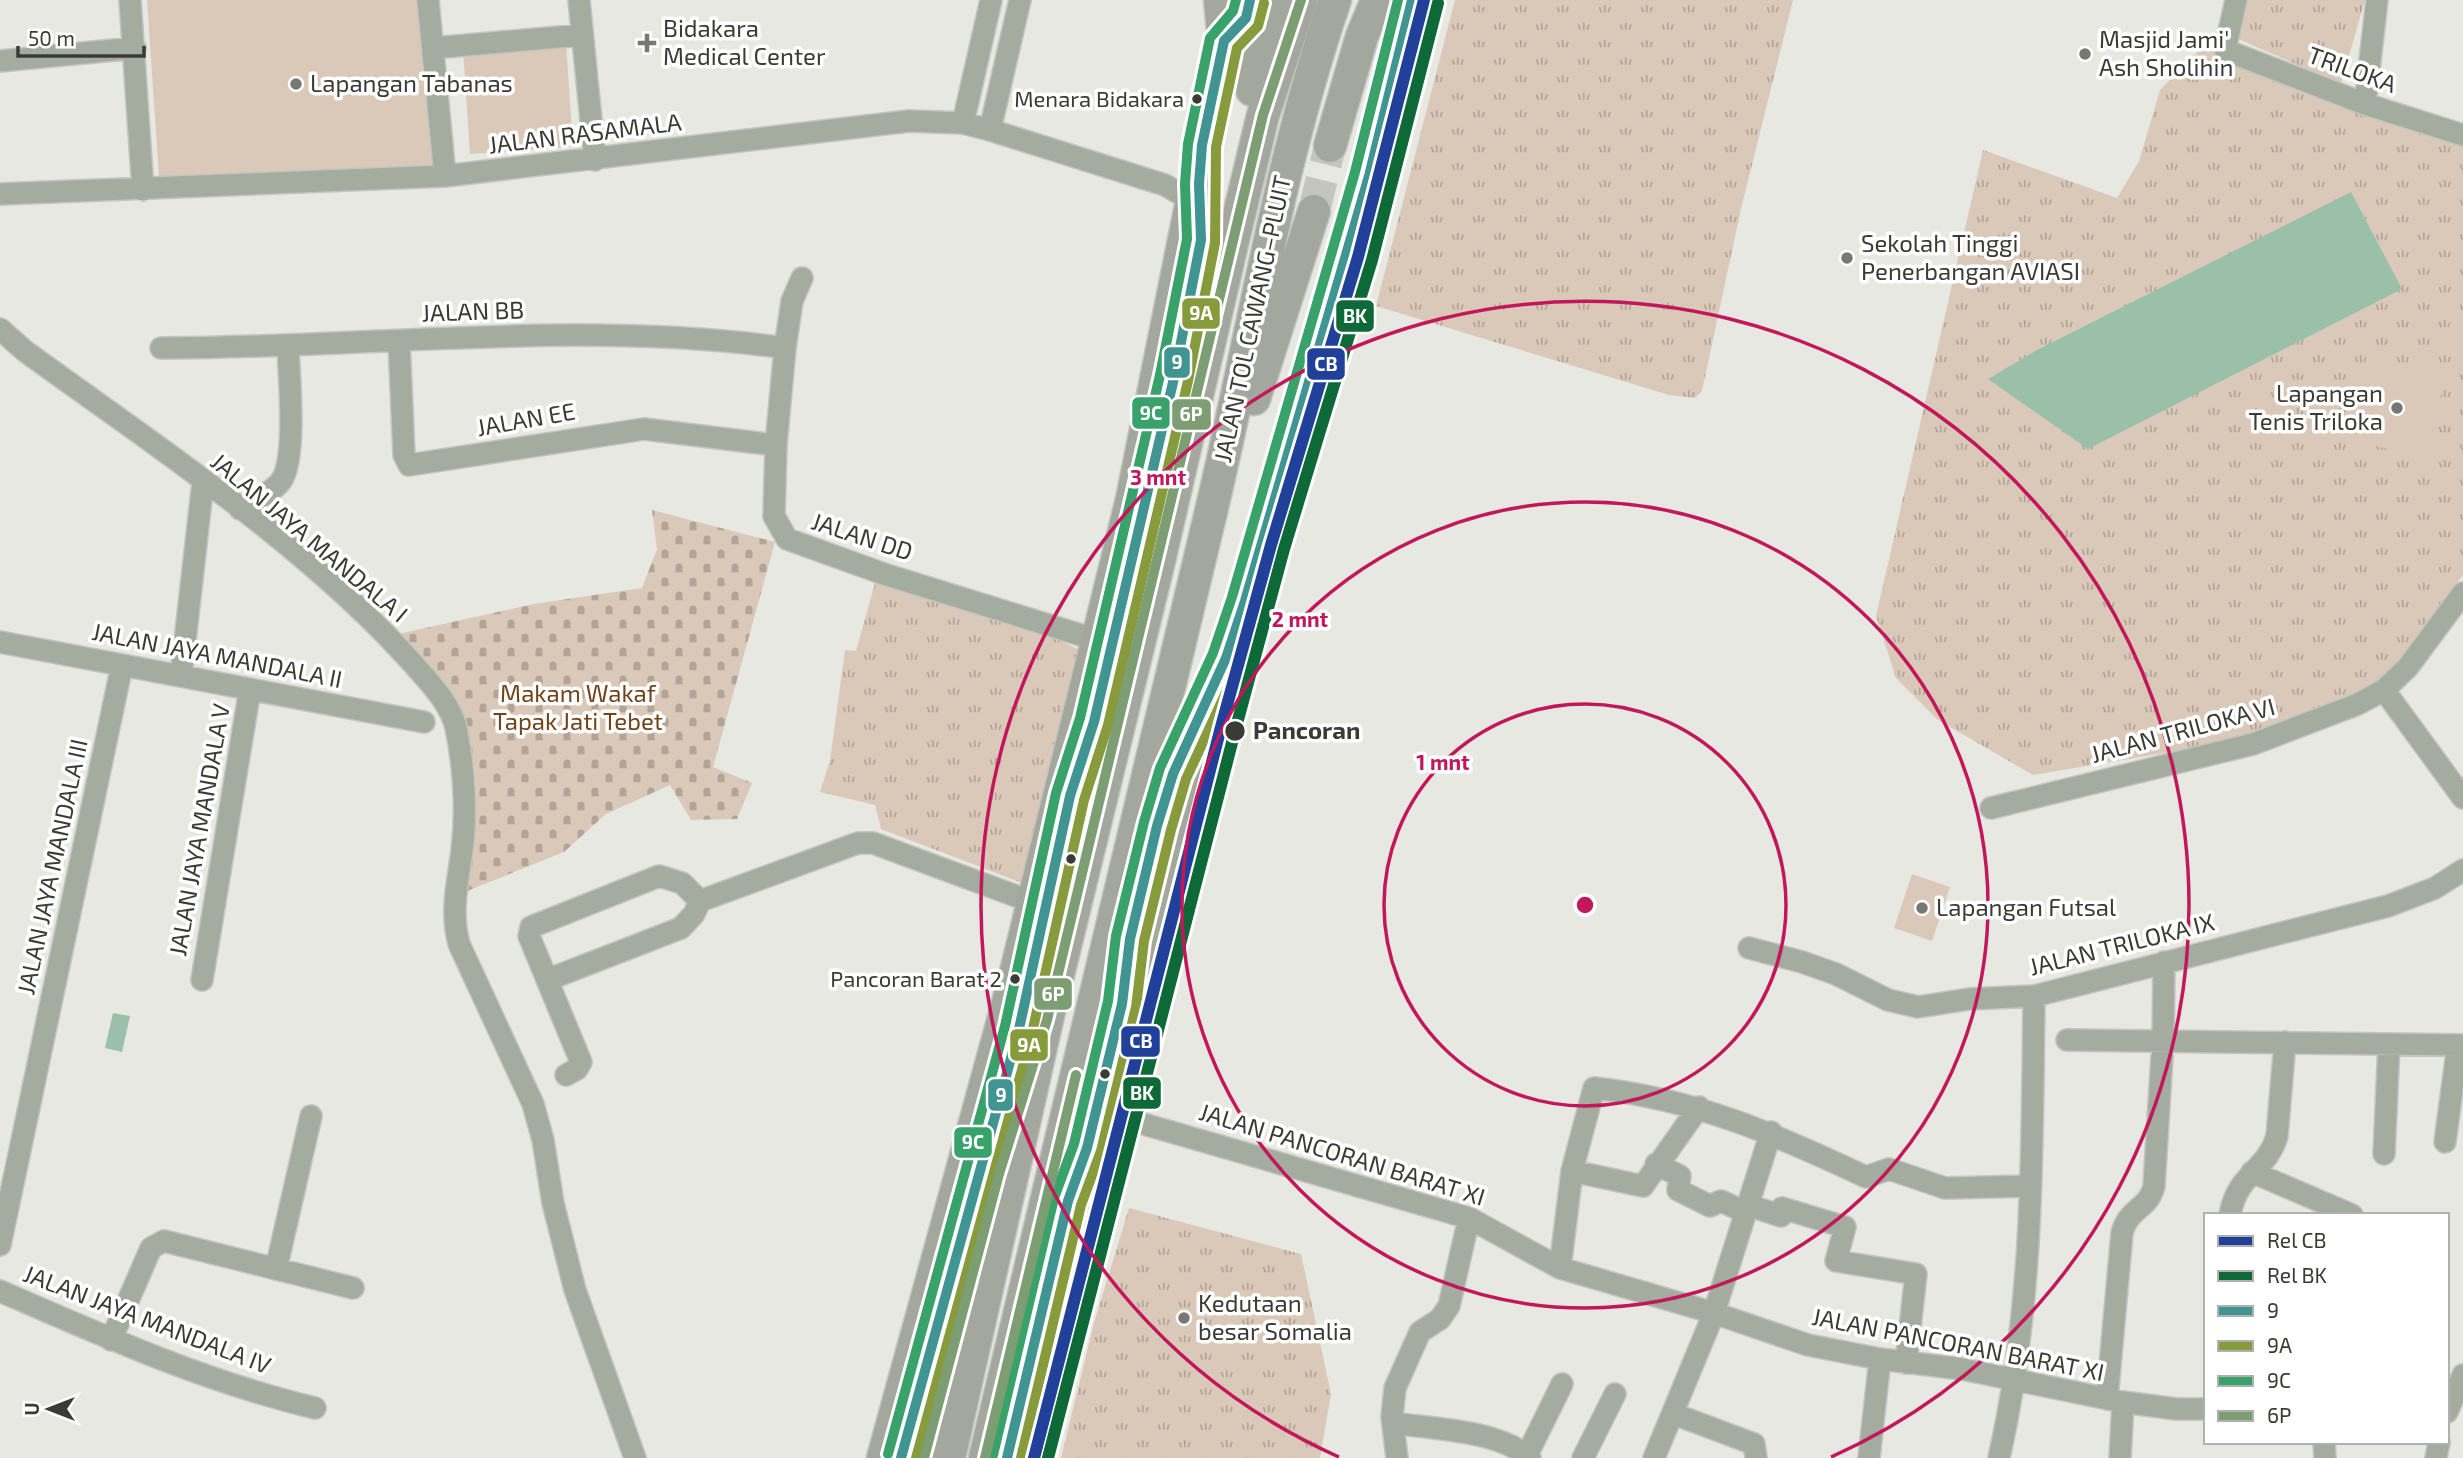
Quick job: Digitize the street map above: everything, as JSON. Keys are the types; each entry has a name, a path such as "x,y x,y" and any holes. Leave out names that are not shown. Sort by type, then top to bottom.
{"highway":[{"path":"883,1458 1009,999 1145,439 1183,193 1224,41 1220,0"},
{"path":"1224,41 1246,18 1250,0"},
{"path":"1232,244 1253,85 1273,0"},
{"name":"JALAN TOL CAWANG–PLUIT","path":"949,1458 1046,1020 1158,565 1263,115 1301,0"},
{"name":"JALAN TOL CAWANG–PLUIT","path":"985,1458 1210,514 1298,118 1335,0"},
{"path":"1331,146 1363,36 1377,0"},
{"path":"1026,1458 1140,989 1153,891 1203,703 1207,673 1398,0"},
{"path":"1203,703 1226,658 1249,588 1369,176 1412,0"},
{"path":"1210,514 1250,413 1314,211"},
{"path":"924,1458 999,1174 1046,1020"}],"street":[{"path":"130,0 143,190"},
{"path":"428,0 445,176"},
{"path":"579,0 595,160"},
{"path":"963,123 991,0"},
{"path":"990,130 1020,0"},
{"name":"TRILOKA","path":"2236,0 2225,50 2365,104 2463,135"},
{"path":"2365,104 2377,0"},
{"path":"433,48 582,35"},
{"path":"0,61 135,48"},
{"name":"JALAN RASAMALA","path":"0,194 445,176 909,121 963,123 990,130 1183,193"},
{"name":"JALAN DD","path":"803,278 792,301 776,445 774,516 788,539 874,570 1097,640"},
{"name":"JALAN JAYA MANDALA I","path":"0,328 25,351 240,509 379,625 429,680 450,713 456,728 463,793 462,848 453,922 459,944 533,1104 543,1140 553,1203 575,1290 635,1458"},
{"name":"JALAN BB","path":"162,348 637,337 785,348"},
{"name":"JALAN EE","path":"399,341 404,455 409,465 644,429 776,445"},
{"path":"240,509 279,484 286,471 290,400 288,346"},
{"path":"181,676 203,482"},
{"name":"JALAN TRILOKA VI","path":"1991,808 2253,744 2358,704 2384,690 2408,667 2463,593"},
{"name":"JALAN JAYA MANDALA II","path":"0,642 424,722"},
{"name":"JALAN JAYA MANDALA III","path":"0,1245 122,665"},
{"name":"JALAN JAYA MANDALA V","path":"202,980 250,689"},
{"path":"2384,690 2463,798"},
{"path":"547,980 681,928 694,914 700,901 858,843 887,845 1032,902"},
{"name":"JALAN TRILOKA IX","path":"1749,948 1836,974 1900,1004 1918,1007 1969,999 2034,996 2388,906 2435,888 2463,870"},
{"path":"566,1075 577,1069 581,1062 528,936 531,927 659,876 682,883 700,901"},
{"path":"2120,1458 2115,1401 2122,1233 2125,1220 2146,1203 2154,1186 2163,1040 2164,962"},
{"path":"1999,1458 2014,1382 2031,1243 2034,996"},
{"path":"2067,1040 2460,1045 2445,1142"},
{"path":"2230,1213 2235,1193 2273,1150 2277,1136 2285,1042"},
{"path":"2384,1154 2389,1044"},
{"path":"1560,1268 1572,1171 1594,1088 1699,1107 1771,1132 1866,1177 1889,1169 1945,1188 2031,1186"},
{"path":"1572,1171 1640,1186 1645,1184 1656,1164 1694,1118 1699,1107"},
{"name":"JALAN PANCORAN BARAT XI","path":"1109,1114 1469,1217 1560,1268 1714,1312 1808,1345 1880,1359 1962,1369 2115,1401 2176,1409 2204,1409"},
{"path":"276,1269 311,1116"},
{"path":"1654,1458 1714,1312 1771,1132"},
{"path":"1656,1164 1680,1176 1678,1190 1710,1206 1721,1201 1781,1216 1782,1208 1845,1227 1836,1261 1916,1273 1906,1363"},
{"path":"2252,1172 2347,1213"},
{"path":"1397,1458 1392,1423 1395,1388 1403,1364 1420,1332 1440,1319 1448,1306 1469,1217"},
{"path":"111,1340 151,1248 164,1241 353,1288"},
{"name":"JALAN JAYA MANDALA IV","path":"0,1291 111,1340 254,1394 315,1408"},
{"path":"1869,1458 1880,1359"},
{"path":"2449,1407 2463,1375"},
{"path":"1392,1423 1490,1438 1511,1444 1528,1456 1562,1384"},
{"path":"1583,1458 1615,1394"},
{"path":"1674,1414 1754,1444 1756,1458"}],"green space":[{"name":"Lapangan Tabanas","path":"147,0 431,0 448,167 159,177"},
{"path":"1455,0 1793,0 1741,209 1702,391 1695,398 1669,395 1376,306"},
{"path":"2240,0 2365,0 2341,84 2229,35"},
{"path":"566,43 573,147 470,154 463,50"},
{"path":"2202,47 2463,147 2463,575 2384,679 2271,735 2033,775 1938,720 1896,678 1876,616 1983,150 2117,198 2139,161 2160,90"},
{"path":"2451,316 2463,318 2463,357 2444,354"},
{"name":"Lapangan Tenis Triloka","path":"2366,358 2445,375 2428,458 2349,440"},
{"name":"Makam Wakaf Tapak Jati Tebet","path":"652,510 775,542 713,767 752,783 737,819 691,820 670,785 606,814 564,852 460,894 476,793 470,743 462,719 449,697 398,634 534,604 642,588 657,549"},
{"path":"877,576 1042,631 1083,652 1030,886 881,829 875,805 820,792 830,760 845,650 856,651"},
{"name":"Lapangan Futsal","path":"1912,874 1950,887 1932,941 1894,928"},
{"path":"1129,1208 1301,1254 1331,1394 1320,1458 1061,1458 1094,1323"}],"shaded area":[{"path":"2351,192 2402,289 2088,449 1988,379 2037,350"},
{"path":"113,1013 130,1016 122,1052 105,1048"}],"tunnel":[{"path":"1314,211 1330,146"}],"rail line":[{"name":"CB","path":"1034,1458 1221,727 1271,545 1358,257 1424,0"},
{"name":"BK","path":"1048,1458 1235,731 1284,549 1372,260 1438,3"}],"transit line":[{"name":"9C","path":"888,1454 1005,1026 1056,793 1080,718 1160,375 1187,239 1185,184 1188,144 1210,38 1233,11 1236,0"},
{"name":"9","path":"901,1458 1019,1029 1070,796 1094,722 1174,378 1201,240 1199,184 1202,145 1224,41 1246,18 1250,0"},
{"name":"6P","path":"924,1458 999,1174 1047,1020 1263,115 1301,0"},
{"name":"9C","path":"993,1455 1054,1198 1074,1144 1108,1001 1116,936 1144,822 1160,768 1213,653 1232,597 1355,172 1398,0"},
{"name":"9","path":"1007,1458 1068,1201 1087,1148 1122,1004 1130,939 1157,826 1173,774 1226,658 1245,601 1369,176 1412,0"},
{"name":"9A","path":"916,1458 1032,1033 1084,800 1108,725 1188,381 1215,243 1216,147 1237,48 1258,26 1264,3"},
{"name":"9A","path":"1021,1458 1081,1205 1101,1151 1136,1007 1144,941 1171,830 1186,779 1239,664 1258,605 1382,180 1426,3"},
{"name":"6P","path":"985,1458 1076,1075"}],"place":[{"name":"Bidakara Medical Center","path":"647,43"},
{"name":"Masjid Jami' Ash Sholihin","path":"2085,54"},
{"name":"Lapangan Tabanas","path":"296,84"},
{"name":"Menara Bidakara","path":"1197,99"},
{"name":"Sekolah Tinggi Penerbangan AVIASI","path":"1847,258"},
{"name":"Lapangan Tenis Triloka","path":"2397,408"},
{"name":"Pancoran","path":"1235,731"},
{"name":"Lapangan Futsal","path":"1922,908"},
{"name":"Pancoran Barat 2","path":"1015,979"},
{"name":"Kedutaan besar Somalia","path":"1184,1318"}]}
